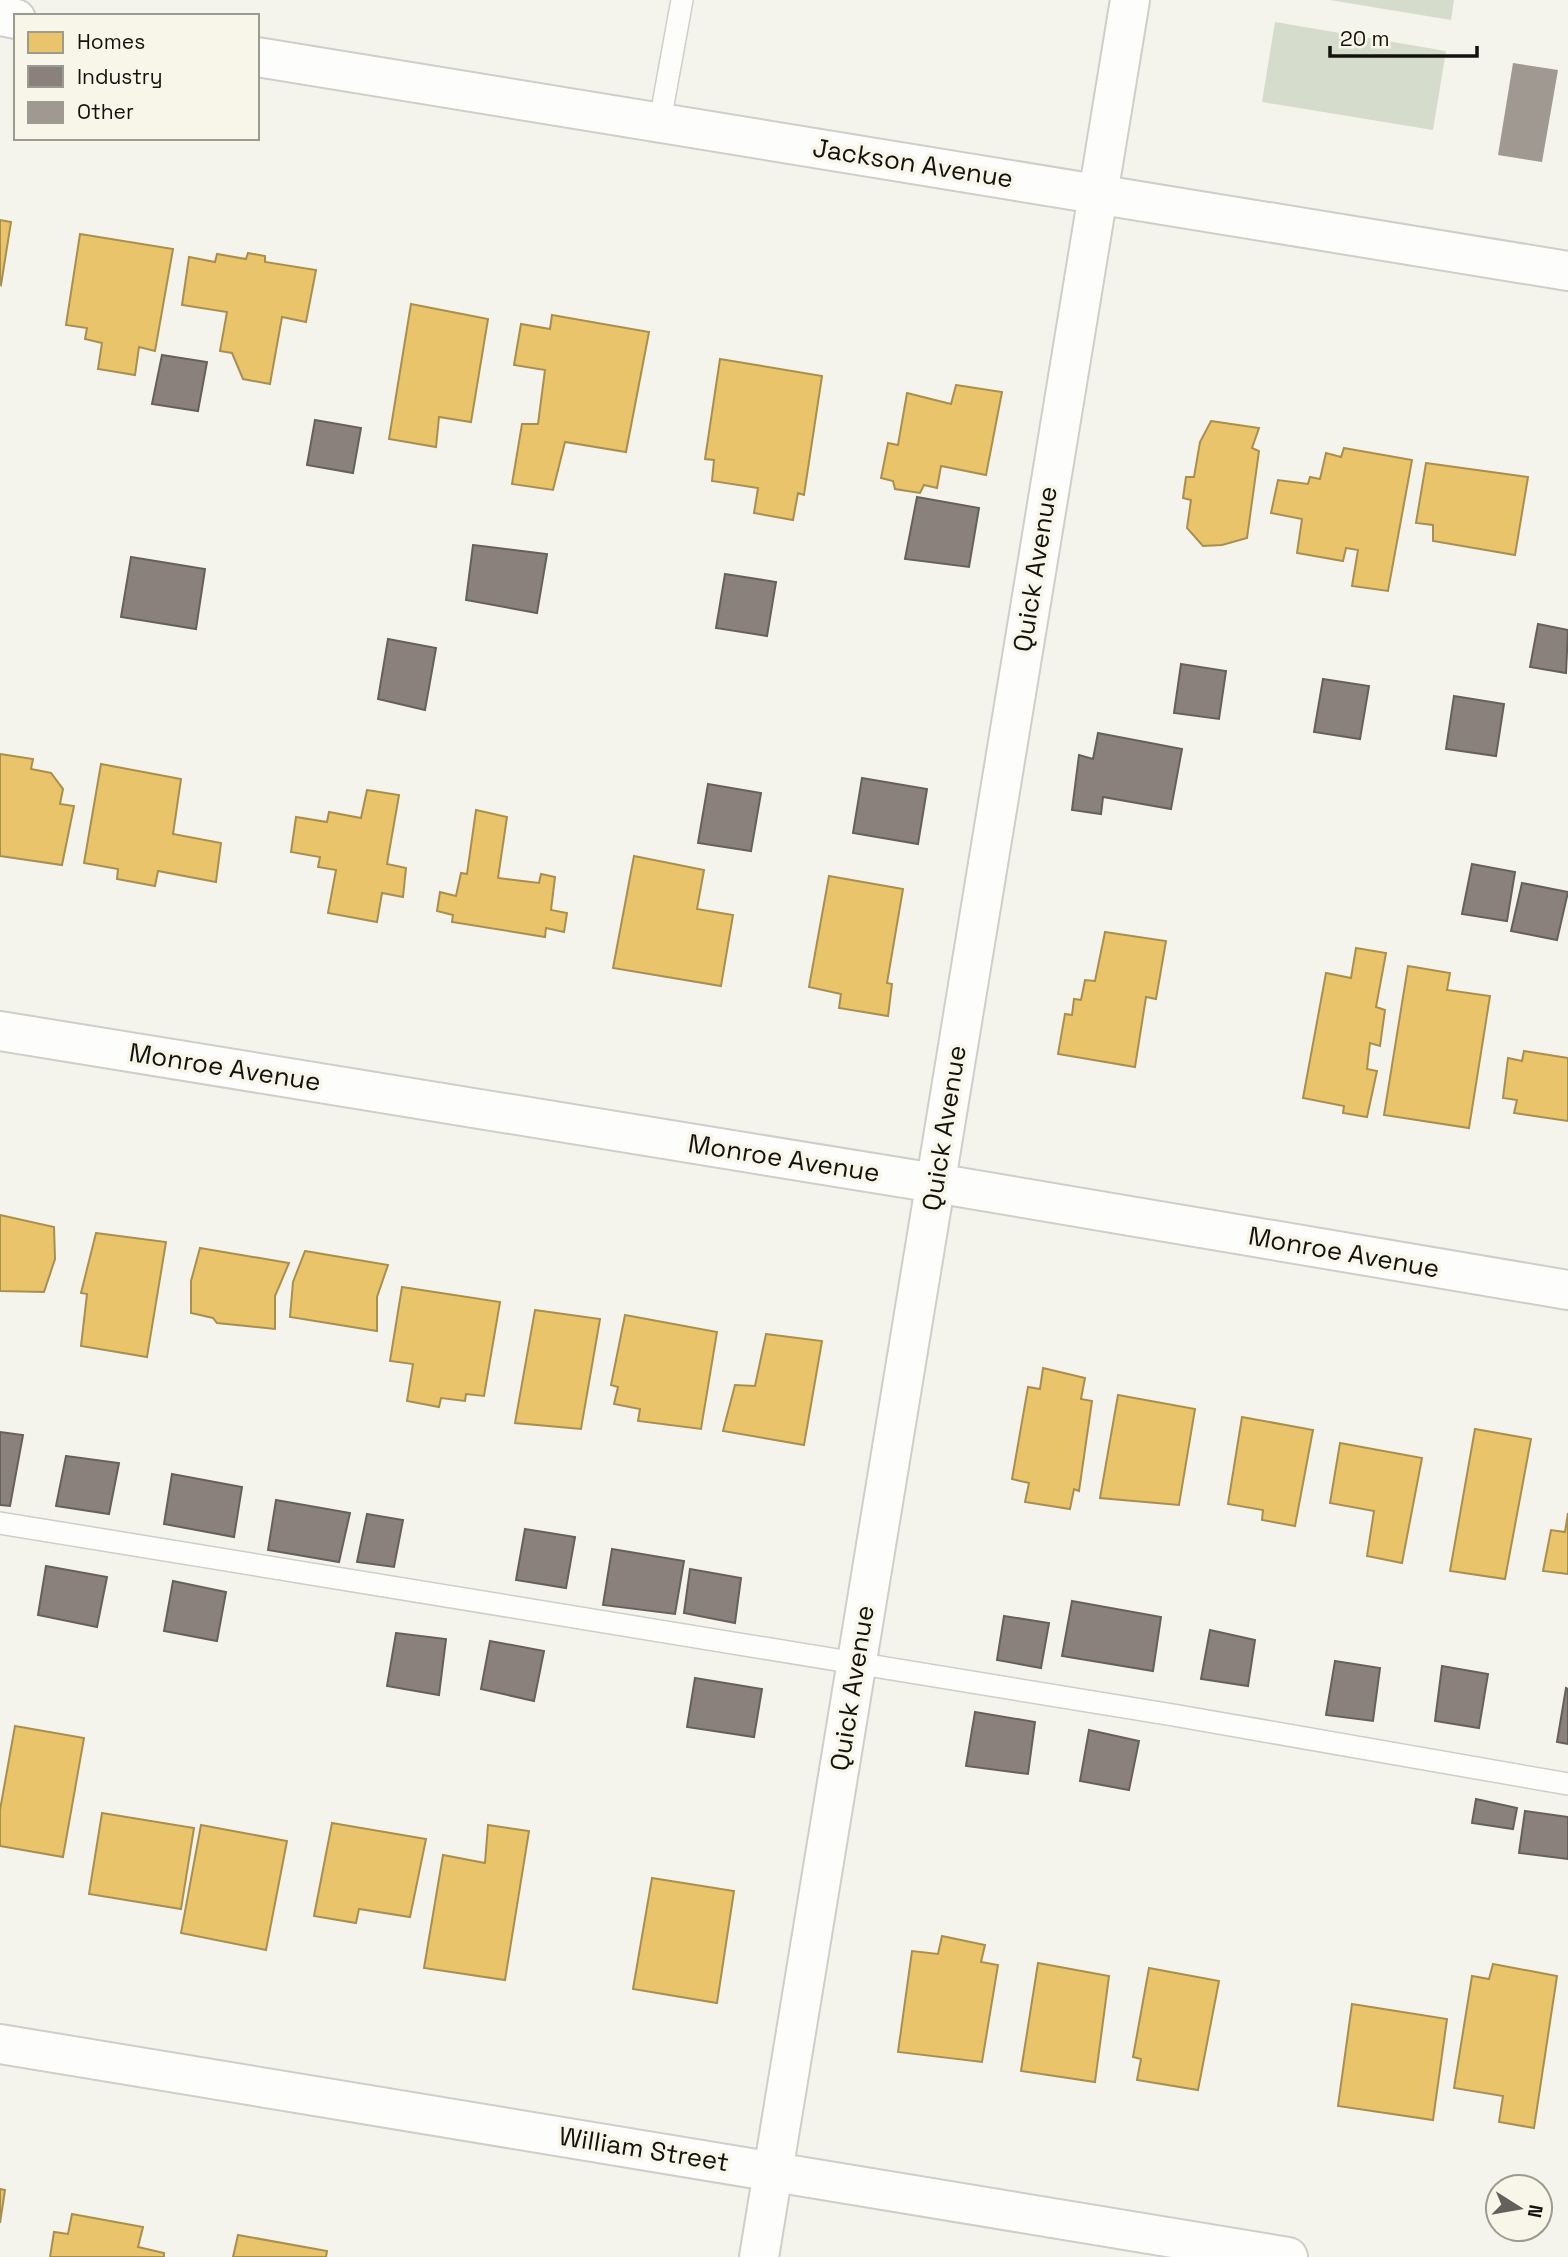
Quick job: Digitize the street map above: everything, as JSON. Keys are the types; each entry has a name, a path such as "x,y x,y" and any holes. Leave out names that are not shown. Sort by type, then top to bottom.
{"street":[{"name":"Quick Avenue","path":"760,2257 1130,0"},
{"name":"Jackson Avenue","path":"259,57 1568,271"},
{"name":"Monroe Avenue","path":"0,1031 935,1183 1568,1290"},
{"name":"William Street","path":"0,2044 1288,2257"}],"lane":[{"path":"660,121 682,0"},
{"path":"0,1523 1568,1784"}],"green space":[{"path":"1330,0 1454,0 1451,20"},
{"path":"1275,22 1446,51 1433,130 1262,102"}],"building: Homes":[{"path":"0,220 11,222 1,285 0,284"},
{"path":"80,234 173,249 155,351 139,347 135,375 98,369 102,343 85,339 87,328 66,325"},
{"path":"248,253 265,256 265,262 316,270 306,322 282,317 270,384 243,379 232,353 220,351 227,312 182,305 189,257 215,262 217,254 246,259"},
{"path":"411,304 488,319 471,422 439,417 436,447 389,439"},
{"path":"552,315 649,332 626,452 565,442 553,490 512,484 522,424 538,424 545,370 514,365 521,324 550,329"},
{"path":"720,359 822,376 804,495 798,493 793,520 754,513 758,488 712,481 714,460 705,459"},
{"path":"956,385 1002,392 986,475 941,466 937,488 924,485 920,493 895,489 893,481 881,478 888,443 898,445 907,393 951,404"},
{"path":"1211,421 1259,428 1252,448 1259,451 1247,538 1222,545 1203,546 1187,528 1191,500 1183,498 1186,477 1194,477 1200,442"},
{"path":"1344,448 1412,460 1388,591 1352,586 1358,550 1346,548 1343,561 1297,553 1302,519 1271,513 1278,480 1308,484 1310,477 1320,479 1326,453 1341,457"},
{"path":"1426,463 1528,477 1515,555 1433,541 1433,525 1416,523"},
{"path":"0,754 33,759 31,769 51,773 63,789 60,804 74,806 62,865 0,856"},
{"path":"101,764 181,779 173,834 221,843 216,882 158,871 155,886 117,879 118,869 84,863"},
{"path":"367,790 399,795 387,864 406,868 403,897 382,893 377,922 328,913 336,870 318,867 320,857 291,852 296,817 327,822 329,812 361,818"},
{"path":"476,810 507,817 498,878 539,883 541,874 555,877 551,910 567,913 564,932 546,928 545,937 452,922 453,915 437,911 440,892 456,896 461,873 467,874"},
{"path":"634,856 704,870 697,909 733,915 721,986 613,968"},
{"path":"829,876 903,889 887,983 892,984 888,1016 839,1008 841,994 809,987"},
{"path":"1105,932 1166,941 1156,999 1146,997 1135,1067 1058,1054 1065,1014 1072,1015 1074,999 1081,1000 1085,980 1095,981"},
{"path":"1356,948 1386,953 1376,1007 1385,1010 1380,1046 1370,1043 1367,1069 1377,1071 1367,1117 1343,1113 1344,1106 1303,1098 1326,973 1351,978"},
{"path":"1408,966 1450,973 1447,990 1490,996 1469,1128 1384,1115"},
{"path":"1524,1051 1568,1058 1568,1121 1514,1113 1517,1100 1503,1098 1508,1058 1522,1061"},
{"path":"0,1215 54,1227 55,1259 44,1292 0,1291"},
{"path":"96,1233 166,1242 147,1357 81,1346 87,1294 81,1293"},
{"path":"200,1248 289,1263 275,1296 275,1329 217,1323 213,1318 191,1313 191,1281"},
{"path":"305,1251 388,1265 377,1297 377,1331 290,1317 293,1282"},
{"path":"402,1287 500,1302 484,1396 466,1394 465,1401 441,1398 439,1407 407,1401 413,1364 390,1361"},
{"path":"535,1310 600,1319 581,1429 515,1423"},
{"path":"625,1315 717,1332 701,1429 638,1421 640,1409 614,1404 618,1387 611,1385"},
{"path":"766,1334 822,1341 804,1445 723,1431 735,1385 755,1386"},
{"path":"1043,1368 1085,1378 1081,1399 1092,1401 1079,1491 1074,1489 1070,1509 1025,1502 1029,1483 1012,1479 1028,1387 1040,1389"},
{"path":"1118,1395 1195,1409 1179,1505 1100,1498"},
{"path":"1242,1417 1313,1430 1295,1526 1262,1520 1263,1510 1228,1504"},
{"path":"1475,1429 1531,1439 1505,1579 1450,1571"},
{"path":"1340,1443 1422,1458 1402,1563 1367,1556 1374,1511 1330,1503"},
{"path":"1568,1513 1568,1574 1543,1571 1551,1530 1565,1532"},
{"path":"15,1726 84,1738 63,1857 0,1846 0,1810"},
{"path":"102,1813 194,1828 181,1909 89,1894"},
{"path":"332,1823 426,1839 410,1917 359,1909 356,1923 314,1916"},
{"path":"201,1825 287,1841 266,1950 181,1933"},
{"path":"488,1825 529,1831 505,1980 424,1968 443,1855 485,1863"},
{"path":"652,1878 734,1891 717,2003 633,1989"},
{"path":"942,1936 985,1945 981,1962 998,1965 982,2062 898,2052 912,1951 938,1954"},
{"path":"1038,1963 1109,1976 1095,2082 1021,2071"},
{"path":"1493,1964 1557,1976 1534,2128 1499,2122 1503,2096 1454,2088 1472,1976 1489,1979"},
{"path":"1149,1968 1219,1981 1198,2090 1137,2080 1141,2059 1133,2057"},
{"path":"1352,2004 1447,2019 1433,2120 1338,2106"},
{"path":"0,2189 5,2190 0,2223"},
{"path":"72,2214 143,2227 138,2247 164,2253 164,2257 50,2257 54,2232 68,2234"},
{"path":"238,2235 327,2251 326,2257 233,2257"}],"building: Industry":[{"path":"162,355 207,362 198,411 152,404"},
{"path":"315,420 361,428 353,473 307,465"},
{"path":"917,497 979,508 969,567 905,559"},
{"path":"473,545 547,554 537,613 466,600"},
{"path":"131,557 205,569 196,629 121,617"},
{"path":"725,574 776,582 767,636 716,628"},
{"path":"1538,624 1568,630 1566,673 1530,667"},
{"path":"388,639 436,648 425,710 378,699"},
{"path":"1181,664 1226,671 1219,719 1174,713"},
{"path":"1323,679 1369,686 1360,739 1314,732"},
{"path":"1454,696 1504,704 1496,756 1446,749"},
{"path":"1098,733 1182,749 1171,809 1103,797 1101,814 1072,810 1079,755 1093,759"},
{"path":"862,778 927,789 918,844 853,833"},
{"path":"708,784 761,793 751,851 698,843"},
{"path":"1472,864 1515,872 1507,921 1462,914"},
{"path":"1522,883 1568,892 1557,940 1511,931"},
{"path":"0,1432 23,1435 10,1506 0,1505"},
{"path":"66,1456 119,1463 109,1514 56,1506"},
{"path":"172,1474 242,1487 234,1537 164,1524"},
{"path":"276,1500 350,1513 339,1562 268,1550"},
{"path":"367,1514 403,1520 394,1567 357,1562"},
{"path":"525,1529 575,1537 566,1588 516,1580"},
{"path":"612,1549 684,1561 675,1614 603,1605"},
{"path":"46,1566 107,1577 97,1627 38,1615"},
{"path":"690,1569 741,1578 735,1623 684,1613"},
{"path":"173,1581 226,1592 217,1641 164,1631"},
{"path":"1072,1601 1161,1617 1153,1671 1062,1656"},
{"path":"1004,1616 1049,1623 1041,1668 997,1660"},
{"path":"1210,1630 1255,1640 1248,1686 1201,1679"},
{"path":"396,1633 446,1639 439,1695 387,1686"},
{"path":"490,1641 544,1651 534,1701 481,1689"},
{"path":"1335,1661 1380,1668 1373,1721 1326,1715"},
{"path":"1442,1666 1488,1674 1479,1728 1435,1721"},
{"path":"695,1678 762,1689 754,1737 687,1727"},
{"path":"1566,1688 1568,1689 1568,1744 1557,1742"},
{"path":"975,1712 1035,1722 1028,1774 966,1766"},
{"path":"1089,1730 1139,1741 1129,1790 1080,1781"},
{"path":"1476,1799 1517,1808 1513,1829 1472,1823"},
{"path":"1525,1811 1568,1817 1568,1859 1519,1853"}],"building: Other":[{"path":"1513,63 1558,70 1542,162 1498,155"}]}
